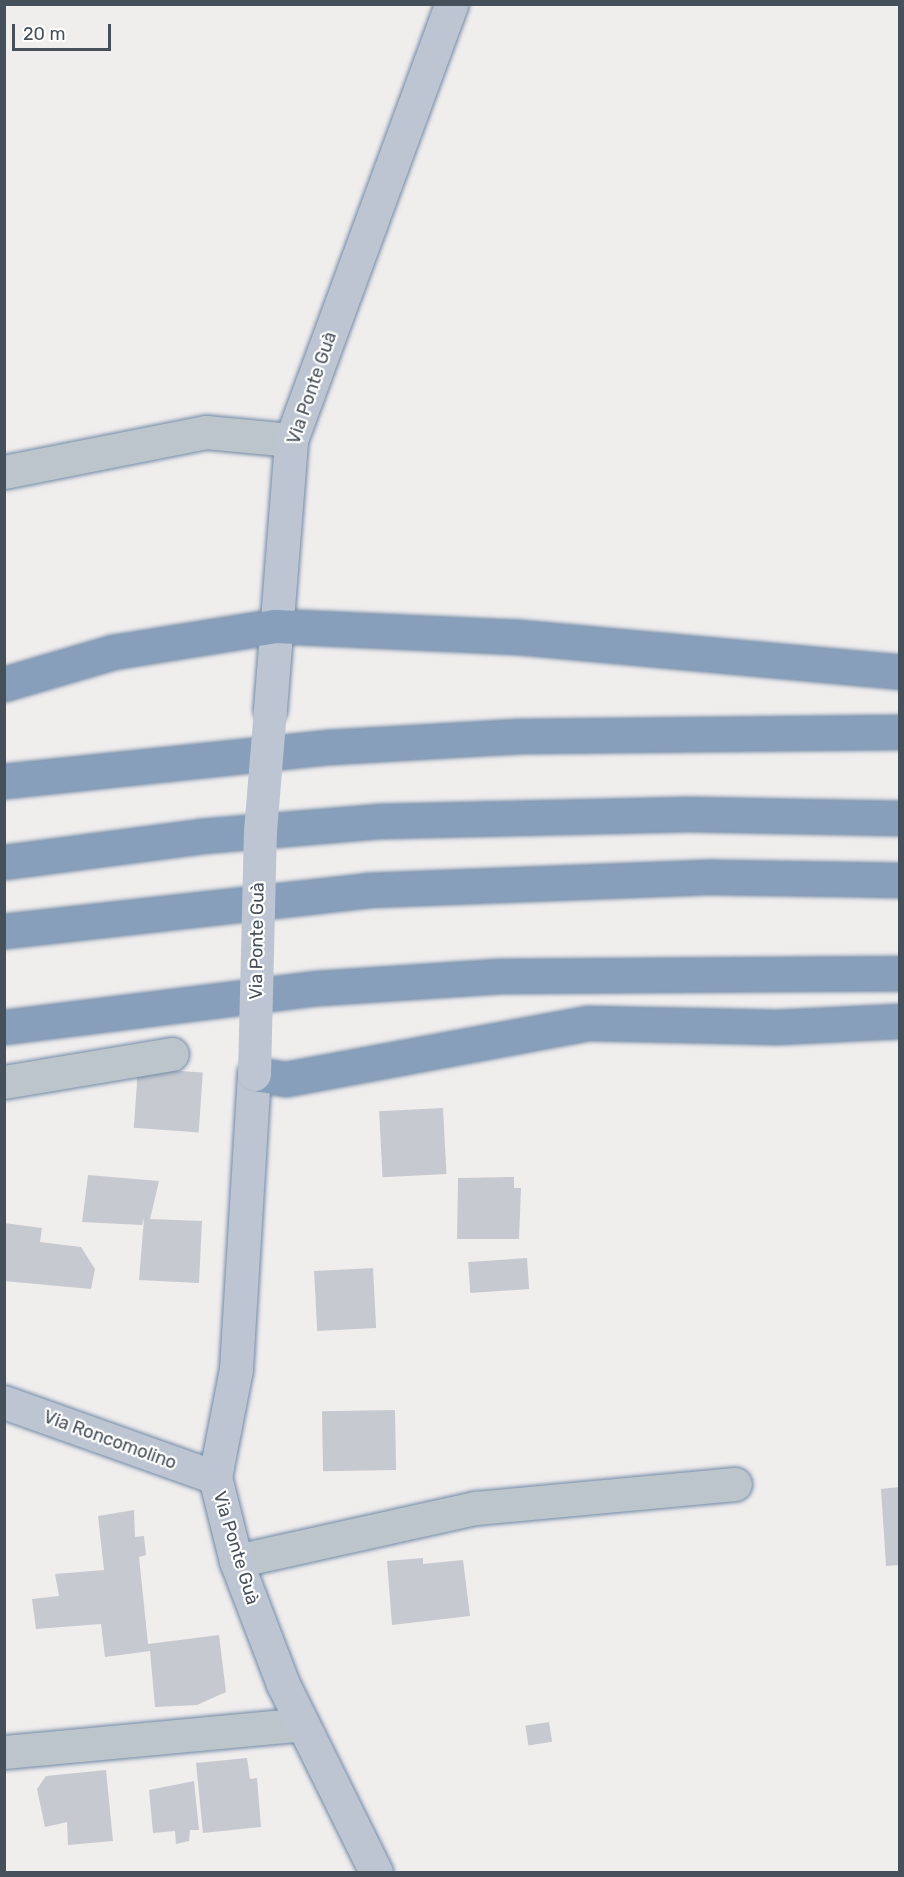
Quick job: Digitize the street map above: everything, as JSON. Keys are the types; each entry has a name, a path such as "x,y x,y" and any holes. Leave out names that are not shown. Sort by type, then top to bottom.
{"highway":[{"path":"4,684 113,652 276,626 519,637 900,672"},
{"path":"4,781 329,747 517,736 900,732"},
{"path":"4,862 201,836 378,821 689,813 900,818"},
{"path":"4,932 367,890 713,877 900,879"},
{"path":"4,1027 318,988 500,976 900,973"},
{"path":"254,1074 286,1079 588,1023 776,1028 900,1021"}],"street":[{"name":"Via Ponte Guà","path":"376,1872 303,1724 236,1561 215,1478 236,1369 254,1074 260,831 291,440 451,4"},
{"path":"4,472 206,432 291,440"},
{"path":"4,1082 172,1054"},
{"name":"Via Roncomolino","path":"4,1402 215,1478"},
{"path":"236,1561 476,1508 735,1484"},
{"path":"4,1752 303,1724"}],"building":[{"path":"138,1068 203,1073 199,1132 134,1128"},
{"path":"443,1108 446,1174 383,1177 379,1111"},
{"path":"88,1175 159,1181 150,1219 202,1221 199,1283 139,1280 144,1218 142,1225 82,1222"},
{"path":"514,1177 514,1188 521,1188 519,1239 457,1239 458,1178"},
{"path":"4,1223 42,1228 40,1242 81,1247 95,1269 91,1289 4,1281"},
{"path":"527,1258 529,1289 470,1293 468,1262"},
{"path":"373,1268 376,1328 317,1331 314,1271"},
{"path":"395,1410 396,1470 323,1471 322,1411"},
{"path":"900,1487 900,1565 886,1566 881,1489"},
{"path":"134,1510 135,1537 144,1536 146,1555 139,1557 148,1644 219,1635 226,1692 197,1705 155,1707 150,1651 105,1657 101,1624 36,1629 32,1599 59,1596 55,1574 104,1570 98,1516"},
{"path":"423,1558 423,1564 463,1560 470,1616 392,1625 387,1561"},
{"path":"549,1722 552,1742 528,1746 525,1726"},
{"path":"247,1758 250,1779 257,1778 261,1827 203,1833 196,1763"},
{"path":"106,1770 113,1841 68,1845 67,1822 45,1827 37,1789 46,1776"},
{"path":"194,1781 199,1830 190,1830 189,1841 176,1844 175,1831 153,1833 149,1790"}]}
